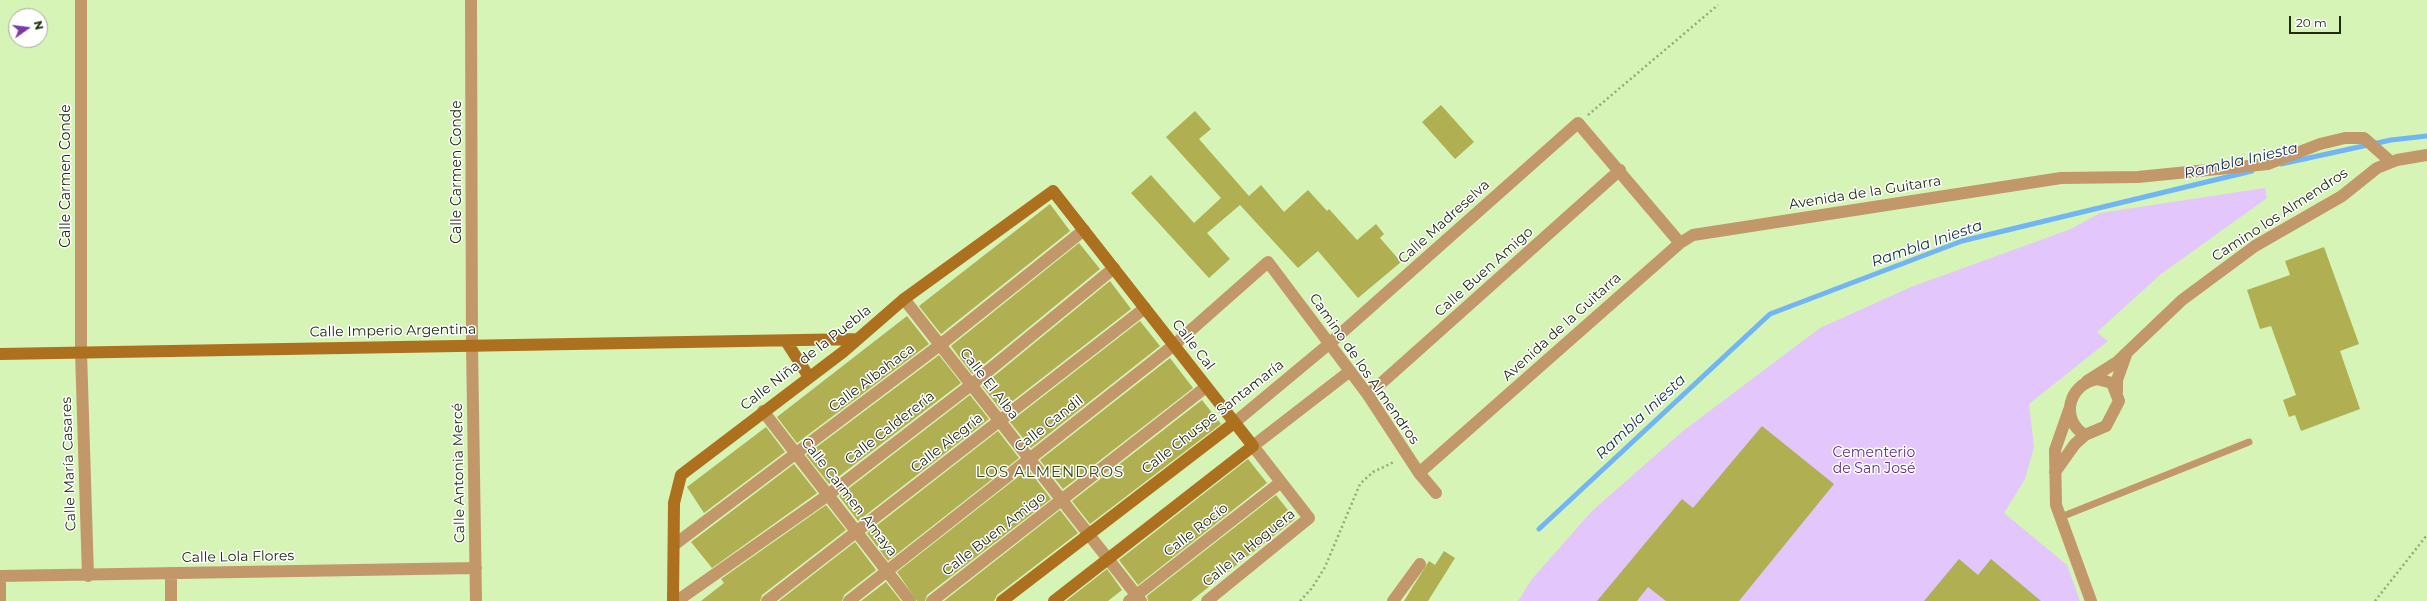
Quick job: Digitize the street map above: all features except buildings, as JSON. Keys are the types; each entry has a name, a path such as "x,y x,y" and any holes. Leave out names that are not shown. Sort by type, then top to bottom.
{"street":[{"name":"Calle Carmen Conde","path":"81,0 81,352"},
{"name":"Calle Carmen Conde","path":"471,0 472,345"},
{"path":"1578,123 1620,170 1680,243"},
{"name":"Calle Madreselva","path":"1329,344 1578,123"},
{"name":"Avenida de la Guitarra","path":"1419,474 1680,243 1693,235 2061,178 2138,177 2268,164 2320,144 2345,138 2364,138 2391,162"},
{"name":"Camino los Almendros","path":"2087,381 2126,354 2182,300 2255,246 2342,196 2377,168 2391,162 2427,155"},
{"name":"Calle Buen Amigo","path":"1368,395 1620,170"},
{"name":"Calle Cal","path":"1053,191 1309,518"},
{"name":"Calle Niña de la Puebla","path":"673,601 674,503 681,475 809,377 904,299 1053,191"},
{"name":"Calle Albahaca","path":"674,545 940,345 1084,230"},
{"name":"Camino de los Almendros","path":"1268,262 1368,395 1419,474 1436,493"},
{"name":"Calle Candil","path":"849,601 1174,345 1268,262"},
{"name":"Calle Calderería","path":"678,601 828,495 971,385 1114,268"},
{"name":"Calle El Alba","path":"904,299 1088,533 1135,599"},
{"name":"Calle Alegría","path":"767,601 857,533 1145,308"},
{"name":"Calle Imperio Argentina","path":"0,354 472,345 786,342 858,338"},
{"path":"786,342 809,377"},
{"name":"Calle Chuspe Santamaría","path":"1002,601 1088,533 1234,423 1329,344"},
{"name":"Calle Antonia Mercé","path":"472,345 476,601"},
{"name":"Calle María Casares","path":"81,352 88,576"},
{"name":"Camino los Almendros","path":"2117,392 2117,380 2126,354"},
{"path":"1054,601 1350,371"},
{"path":"2055,472 2075,444 2085,435 2106,426 2119,402 2117,392 2112,383 2104,380 2087,381 2074,396 2055,450 2055,472 2056,505 2091,601"},
{"name":"Calle Buen Amigo","path":"932,601 1206,387"},
{"path":"2069,410 2075,429 2085,435"},
{"name":"Calle Carmen Amaya","path":"763,411 910,601"},
{"name":"Calle Rocío","path":"1135,599 1281,482"},
{"name":"Calle la Hoguera","path":"1207,601 1309,518"},
{"path":"1393,601 1420,564"},
{"name":"Calle Lola Flores","path":"0,576 88,576 170,573 476,568"},
{"path":"170,573 171,601"},
{"path":"0,583 0,601"}],"lane":[{"path":"2061,517 2249,442"}],"path":[{"path":"1578,123 1718,5"},
{"path":"1300,601 1312,588 1325,567 1360,484 1374,472 1408,456"},
{"path":"2375,601 2427,535"}],"green space":[{"name":"Cementerio de San José","path":"2265,188 2267,198 2161,274 2097,332 2108,341 2029,404 2034,447 2025,479 2004,513 2067,565 2080,601 1518,601 1532,579 1592,511 1683,431 1820,328 1911,287 2071,229 2100,213"}],"waterway":[{"name":"Rambla Iniesta","path":"2281,164 2391,140 2427,136"},
{"name":"Rambla Iniesta","path":"1539,529 1770,314 1962,241 2252,171"}],"district":[{"name":"LOS ALMENDROS","path":"1050,473"}]}
